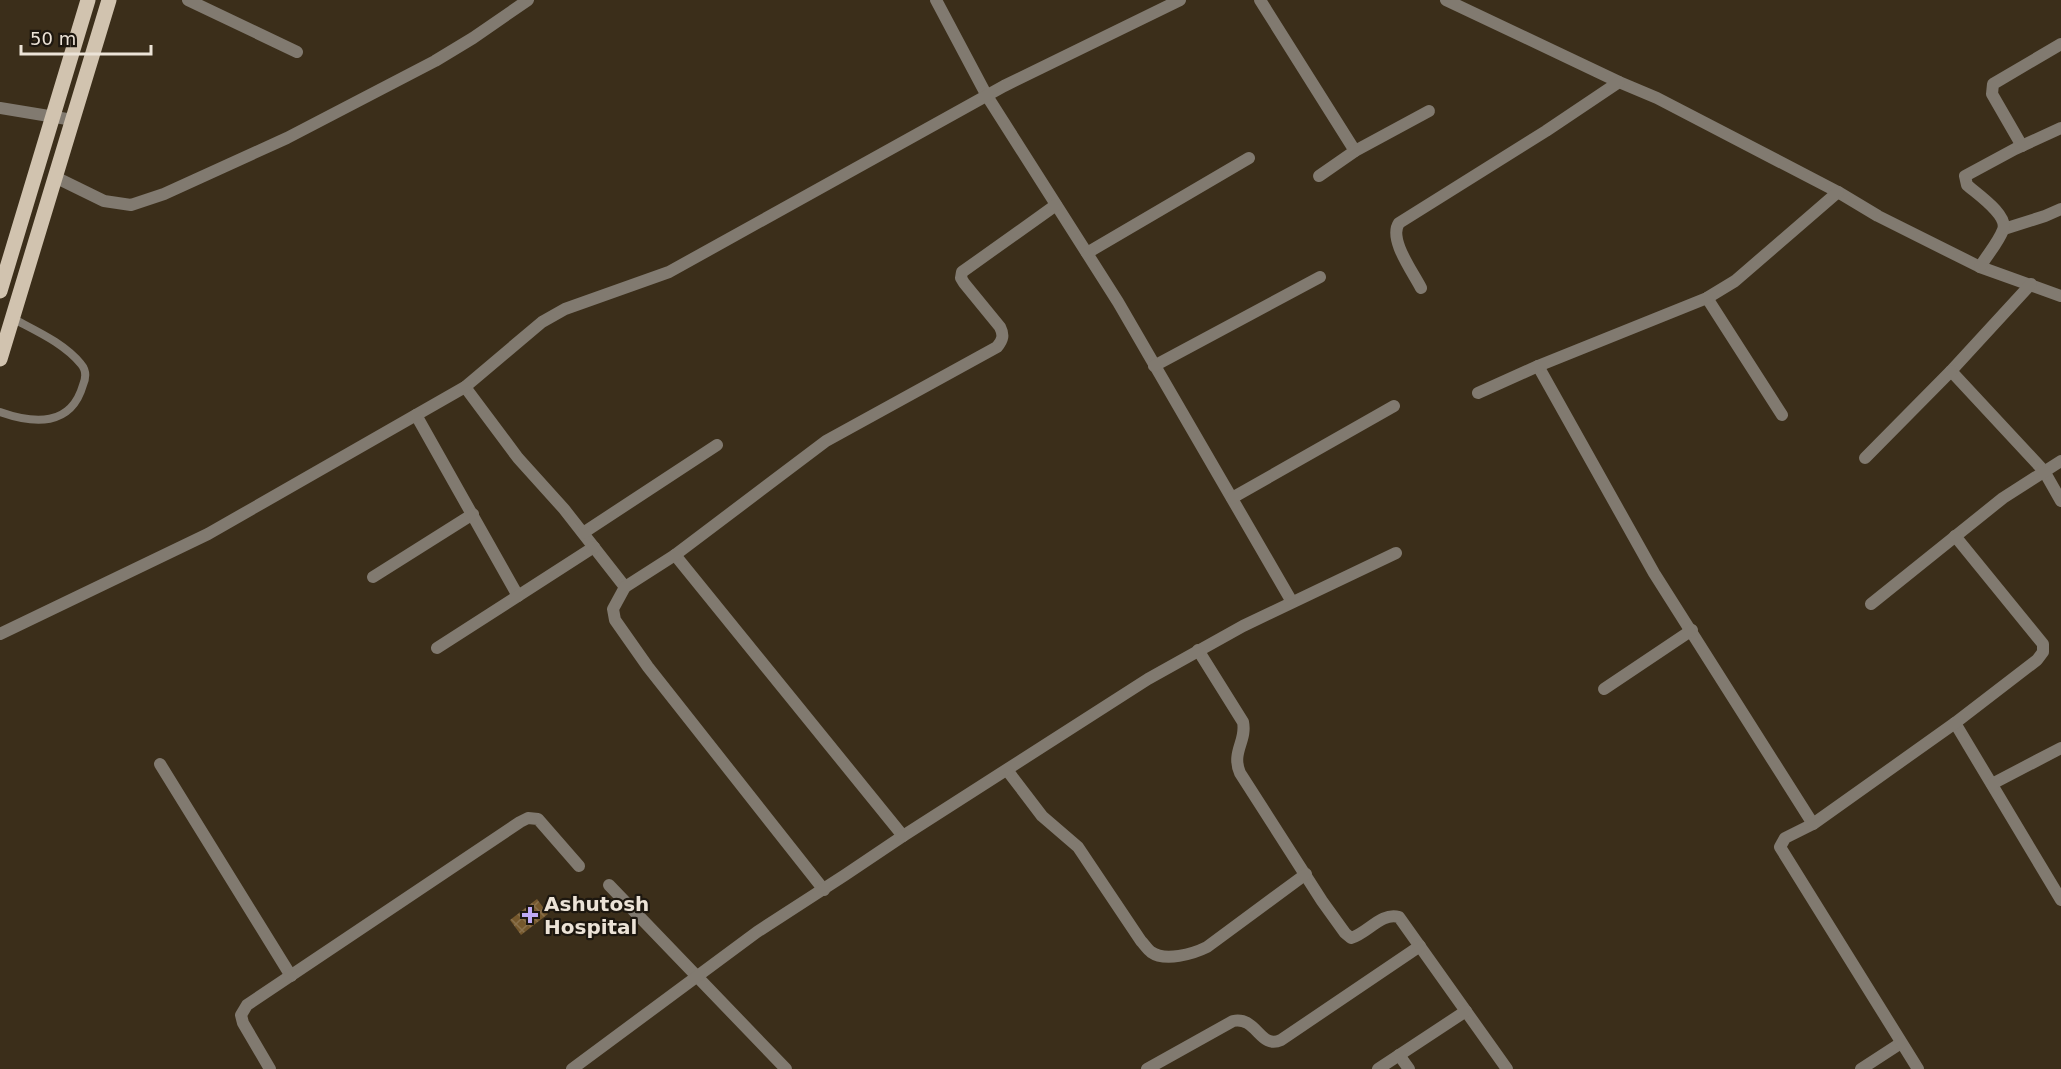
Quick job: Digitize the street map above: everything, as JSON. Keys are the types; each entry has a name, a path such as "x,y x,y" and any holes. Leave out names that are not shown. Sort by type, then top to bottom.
{"main road":[{"path":"0,291 88,0"},
{"path":"0,359 109,0"}],"street":[{"path":"188,0 297,52"},
{"path":"55,177 104,201 131,205 164,194 287,138 435,62 528,0"},
{"path":"936,0 987,96 1118,302 1292,602"},
{"path":"0,634 208,534 465,387 542,322 557,314 669,272 987,96 1180,0"},
{"path":"1260,0 1355,150"},
{"path":"1446,0 1657,98 1838,192 1878,216 1980,267 2061,296"},
{"path":"2022,146 1992,94 1991,88 1997,82 2061,44"},
{"path":"1421,288 1396,240 1395,229 1399,223 1546,131 1619,82"},
{"path":"0,108 73,120"},
{"path":"1319,176 1355,150 1429,111"},
{"path":"2004,229 2002,217 1967,185 1965,176 2061,128"},
{"path":"1087,253 1249,158"},
{"path":"1478,393 1538,366 1707,298 1735,281 1838,192"},
{"path":"824,890 648,667 615,620 613,609 625,587 675,555 826,441 997,347 1002,341 1003,334 1000,327 964,283 962,272 1056,205"},
{"path":"1980,267 2004,229 2061,209"},
{"path":"1154,366 1320,277"},
{"path":"1865,458 2031,284"},
{"path":"1707,298 1782,415"},
{"path":"1538,366 1654,573 1813,824"},
{"path":"1951,370 2044,471 2061,501"},
{"path":"465,387 518,458 583,533 625,587"},
{"path":"1232,498 1394,406"},
{"path":"416,415 519,596"},
{"path":"583,533 717,445"},
{"path":"1870,604 2003,498 2061,461"},
{"path":"374,577 472,514"},
{"path":"1918,1069 1780,847 1785,838 1813,824 1955,723 2037,660 2043,652 2043,644 1955,536"},
{"path":"437,648 594,547"},
{"path":"572,1069 586,1065 697,976 757,933 903,836 1198,650 1396,553"},
{"path":"675,555 903,836"},
{"path":"1604,689 1692,630"},
{"path":"1198,650 1244,722 1245,727 1236,754 1236,764 1240,773 1345,933 1351,938 1386,917 1393,915 1399,917 1507,1069"},
{"path":"1955,723 2061,900"},
{"path":"1992,784 2061,748"},
{"path":"160,764 291,976"},
{"path":"1007,770 1042,816 1078,847 1150,952 1161,956 1193,953 1207,947 1306,874"},
{"path":"270,1069 243,1023 241,1015 247,1005 528,818 538,819 579,866"},
{"path":"609,885 786,1069"},
{"path":"1147,1069 1160,1065 1233,1021 1241,1019 1251,1024 1269,1042 1275,1043 1420,946"},
{"path":"1378,1069 1466,1011"},
{"path":"1861,1069 1900,1043"},
{"path":"1399,1055 1409,1069"}],"lane":[{"path":"0,412 27,419 55,418 69,411 80,397 86,376 83,365 64,348 12,318"}],"building":[{"path":"537,899 548,914 521,935 510,920"}],"place":[{"name":"Ashutosh Hospital","path":"530,915"}]}
